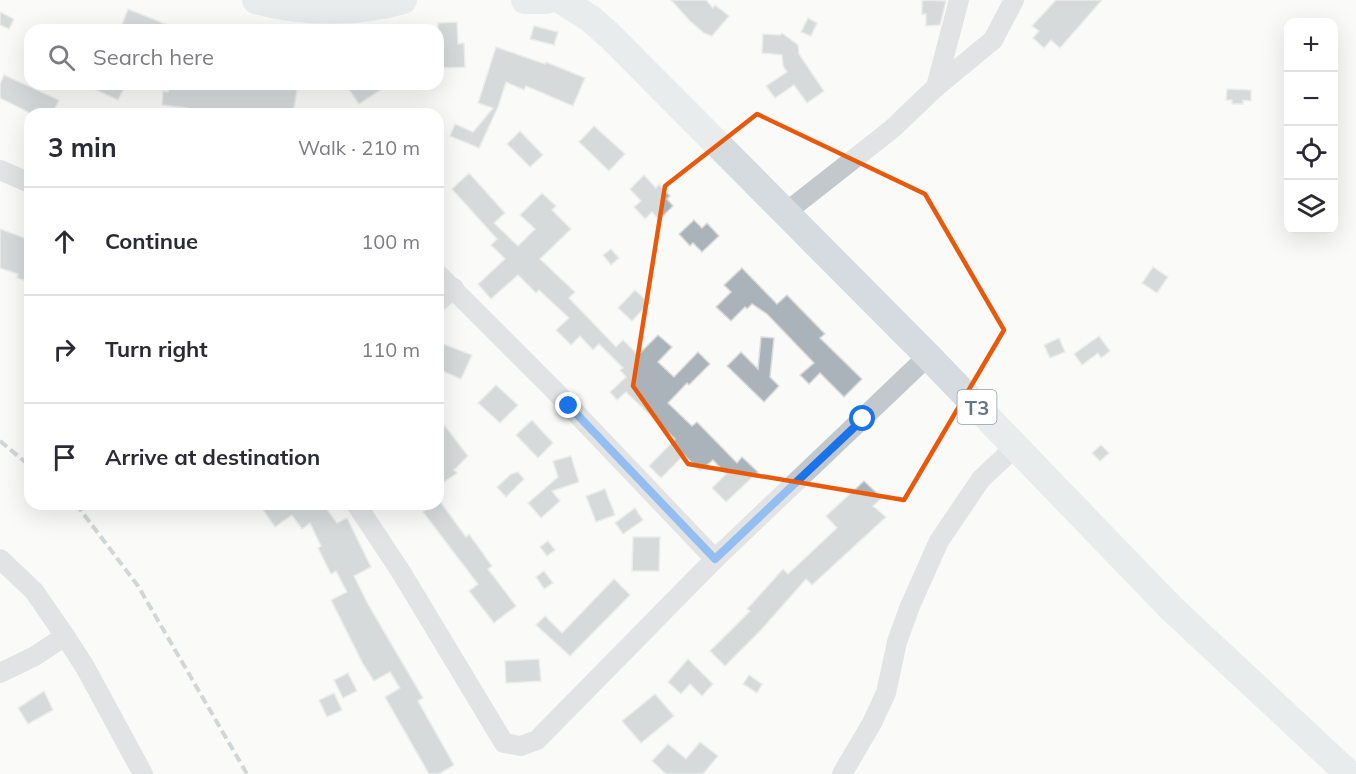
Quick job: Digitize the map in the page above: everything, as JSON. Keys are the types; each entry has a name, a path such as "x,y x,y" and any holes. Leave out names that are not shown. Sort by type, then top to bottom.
{"highway":[{"path":"256,0 273,5 311,9 366,7 404,0"},
{"path":"525,0 546,0"},
{"name":"T3","path":"561,0 582,12 609,35 928,356 1171,608 1349,774"},
{"name":"T3","path":"596,0 609,35"}],"street":[{"path":"936,87 959,0"},
{"path":"785,213 892,129 936,87 993,40 1014,0"},
{"path":"0,170 24,180"},
{"path":"444,279 715,559"},
{"path":"444,297 454,288"},
{"path":"360,510 401,572 504,743 521,746 537,740 715,559 928,356"},
{"path":"842,774 872,723 886,693 897,642 910,606 939,541 981,479 1015,447"},
{"path":"0,560 34,591 65,636 85,667 143,774"},
{"path":"0,673 35,656 65,636"}],"highlighted area":[{"path":"757,114 925,194 1004,330 904,500 688,464 633,386 665,186"}],"building":[{"path":"671,0 706,0 713,8 715,5 729,16 712,36 704,33 690,21"},
{"path":"1056,0 1102,0 1060,48 1051,40 1044,48 1033,38 1039,31 1032,26"},
{"path":"922,1 946,1 940,25 926,26 926,14 922,14"},
{"path":"128,9 165,24 122,24"},
{"path":"0,12 14,19 9,29 0,25"},
{"path":"808,18 817,23 811,36 801,32"},
{"path":"457,22 458,44 464,43 465,67 444,68 444,24 438,23"},
{"path":"534,26 558,32 554,45 530,39"},
{"path":"782,33 798,45 799,54 824,91 807,103 794,85 775,98 766,86 787,72 783,66 782,55 762,53 763,34 780,35"},
{"path":"496,47 545,64 546,62 585,78 573,106 526,86 524,90 506,82 498,107 479,148 450,136 455,124 473,132 493,108 478,103"},
{"path":"4,75 24,84 24,90 37,90 59,100 55,108 24,108 24,110 0,98 0,84"},
{"path":"1227,89 1251,90 1251,101 1243,100 1243,104 1232,104 1232,100 1226,100"},
{"path":"96,90 123,90 118,100"},
{"path":"168,90 297,90 294,108 186,108 162,105 163,91 168,92"},
{"path":"349,90 381,90 359,104"},
{"path":"594,126 625,154 609,171 579,142"},
{"path":"520,131 543,155 530,167 507,144"},
{"path":"469,173 505,213 494,223 518,246 535,229 520,215 542,193 556,206 552,210 571,229 540,259 575,292 569,298 616,347 623,340 638,355 658,335 672,347 658,362 674,377 698,352 710,364 668,403 692,426 697,422 737,463 742,457 758,472 726,502 712,488 726,474 713,460 700,471 684,455 661,478 649,466 675,439 626,392 617,400 610,392 626,377 620,370 623,368 599,344 593,350 580,336 571,345 556,330 569,318 539,290 536,293 518,275 491,299 478,284 505,259 491,245 497,239 452,189"},
{"path":"644,175 656,188 659,184 670,196 667,199 673,206 659,220 652,212 645,219 634,207 641,201 630,189"},
{"path":"694,220 702,228 707,223 719,236 702,252 693,243 690,246 679,234"},
{"path":"0,229 24,238 24,280 17,278 18,274 0,268"},
{"path":"611,249 619,258 611,265 603,255"},
{"path":"1153,267 1168,277 1157,293 1142,283"},
{"path":"742,268 777,304 787,295 825,334 820,338 862,379 844,397 820,373 809,384 800,375 814,363 767,314 752,304 747,309 745,307 731,321 716,307 731,292 724,285"},
{"path":"635,290 649,303 632,321 618,308"},
{"path":"1099,336 1110,351 1101,358 1098,353 1082,365 1074,354"},
{"path":"761,337 774,338 770,377 779,386 764,402 727,366 741,352 758,369"},
{"path":"1059,338 1065,352 1050,358 1044,345"},
{"path":"444,344 472,355 461,379 444,372"},
{"path":"496,385 518,405 500,423 478,403"},
{"path":"532,420 553,443 538,458 516,435"},
{"path":"444,427 468,456 454,470 457,473 444,482"},
{"path":"1101,445 1109,453 1100,461 1092,453"},
{"path":"571,456 579,482 552,491 560,501 541,518 528,503 558,477 553,461"},
{"path":"518,472 524,479 506,497 497,487 511,474"},
{"path":"864,481 882,498 873,506 886,517 812,585 806,579 761,630 725,666 710,651 750,611 747,609 783,569 788,574 837,528 826,516"},
{"path":"605,489 615,515 596,522 586,496"},
{"path":"444,507 466,537 469,534 492,566 488,569 516,606 494,623 469,591 478,584 423,512 444,510"},
{"path":"635,508 643,520 623,534 615,523"},
{"path":"263,510 327,510 337,523 347,518 371,567 354,576 423,698 418,701 454,765 439,774 429,774 385,697 400,688 390,672 374,681 363,664 331,600 347,592 336,571 331,574 318,548 321,546 310,523 302,529 292,515 275,527"},
{"path":"633,537 660,537 659,571 632,571"},
{"path":"548,541 555,550 547,556 540,547"},
{"path":"544,571 553,583 544,589 536,577"},
{"path":"614,579 630,595 570,656 536,625 545,616 562,633"},
{"path":"539,659 541,681 506,683 505,661"},
{"path":"688,659 713,684 702,696 690,684 681,694 668,682"},
{"path":"348,673 357,691 343,698 334,680"},
{"path":"749,675 762,684 757,693 743,684"},
{"path":"44,691 53,710 28,724 18,708"},
{"path":"334,693 342,710 327,717 319,700"},
{"path":"655,694 674,716 641,743 622,721"},
{"path":"700,742 718,756 703,774 666,774 652,761 668,744 686,759"}],"railway":[{"path":"0,441 24,461"},
{"path":"81,510 138,586 247,774"}],"route":[{"path":"569,406 715,559 863,419"}]}
